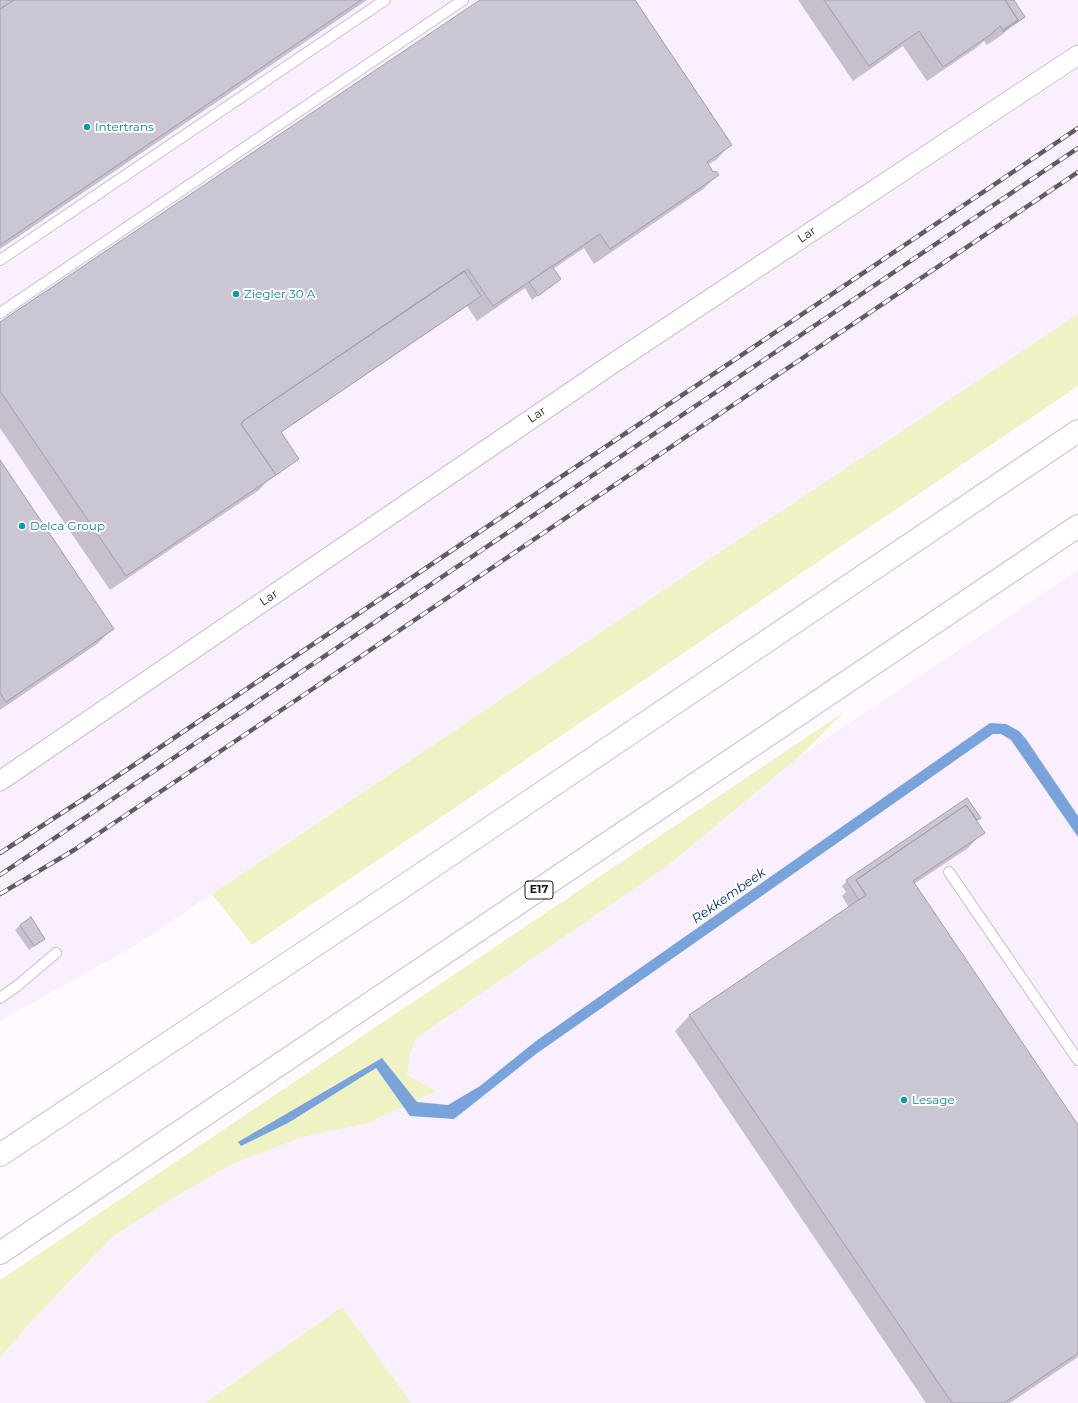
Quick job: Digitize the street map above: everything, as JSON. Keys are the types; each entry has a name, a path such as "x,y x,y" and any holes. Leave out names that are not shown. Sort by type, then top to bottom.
{"highway":[{"path":"0,1155 389,896 1078,430"},
{"name":"E17","path":"0,1253 1078,526"}],"street":[{"name":"Lar","path":"0,781 612,364 1078,55"}],"lane":[{"path":"0,260 385,0"},
{"path":"0,313 463,0"},
{"path":"949,872 1078,1060"},
{"path":"0,998 17,986 56,953"}],"shaded area":[{"path":"0,0 1078,0 1078,316 702,564 136,945 0,1021"},
{"path":"1078,570 1078,1403 0,1403 0,1293"}],"green space":[{"path":"1078,314 1078,386 252,945 212,894 702,564"},
{"path":"844,712 802,754 667,866 416,1038 410,1054 407,1075 436,1091 368,1123 302,1137 232,1164 166,1202 112,1237 34,1318 0,1357 0,1280"},
{"path":"342,1307 411,1403 205,1403"}],"water":[{"path":"990,723 1006,724 1019,731 1026,739 1078,816 1078,837 1011,740 1001,734 993,734 536,1054 454,1119 410,1116 376,1068 288,1123 241,1146 238,1142 382,1058 417,1102 448,1105 480,1086 536,1041"}],"building":[{"path":"0,0 14,0 0,9"},
{"name":"Intertrans","path":"14,0 361,0 0,245 0,9"},
{"name":"Ziegler 30 A","path":"480,0 635,0 732,145 707,162 713,172 716,171 719,175 610,249 600,234 493,306 468,269 243,421 241,424 276,475 126,576 0,391 0,322"},
{"path":"824,0 1005,0 1018,20 1003,30 1000,26 993,33 943,67 919,31 869,66"},
{"path":"1005,0 1014,0 1025,17 1003,32 1003,30 1018,20"},
{"path":"552,266 561,279 538,296 529,282"},
{"path":"464,271 481,296 281,432 299,459 276,475 241,424 243,421"},
{"name":"Delca Group","path":"0,460 114,629 6,702 0,693"},
{"path":"967,798 981,818 977,820 966,805 856,880 866,895 859,900 846,880"},
{"name":"Lesage","path":"966,805 985,833 913,881 1078,1125 1078,1353 1004,1403 952,1403 689,1015 866,895 856,880"},
{"path":"31,917 45,939 34,946 20,925"}],"railway":[{"path":"0,853 85,798 1078,128"},
{"path":"0,875 1078,148"},
{"path":"0,894 74,850 1078,172"}],"place":[{"name":"Intertrans","path":"87,127"},
{"name":"Ziegler 30 A","path":"236,294"},
{"name":"Delca Group","path":"22,526"},
{"name":"Lesage","path":"904,1100"}],"water label":[{"name":"Rekkembeek","path":"729,896"}]}
